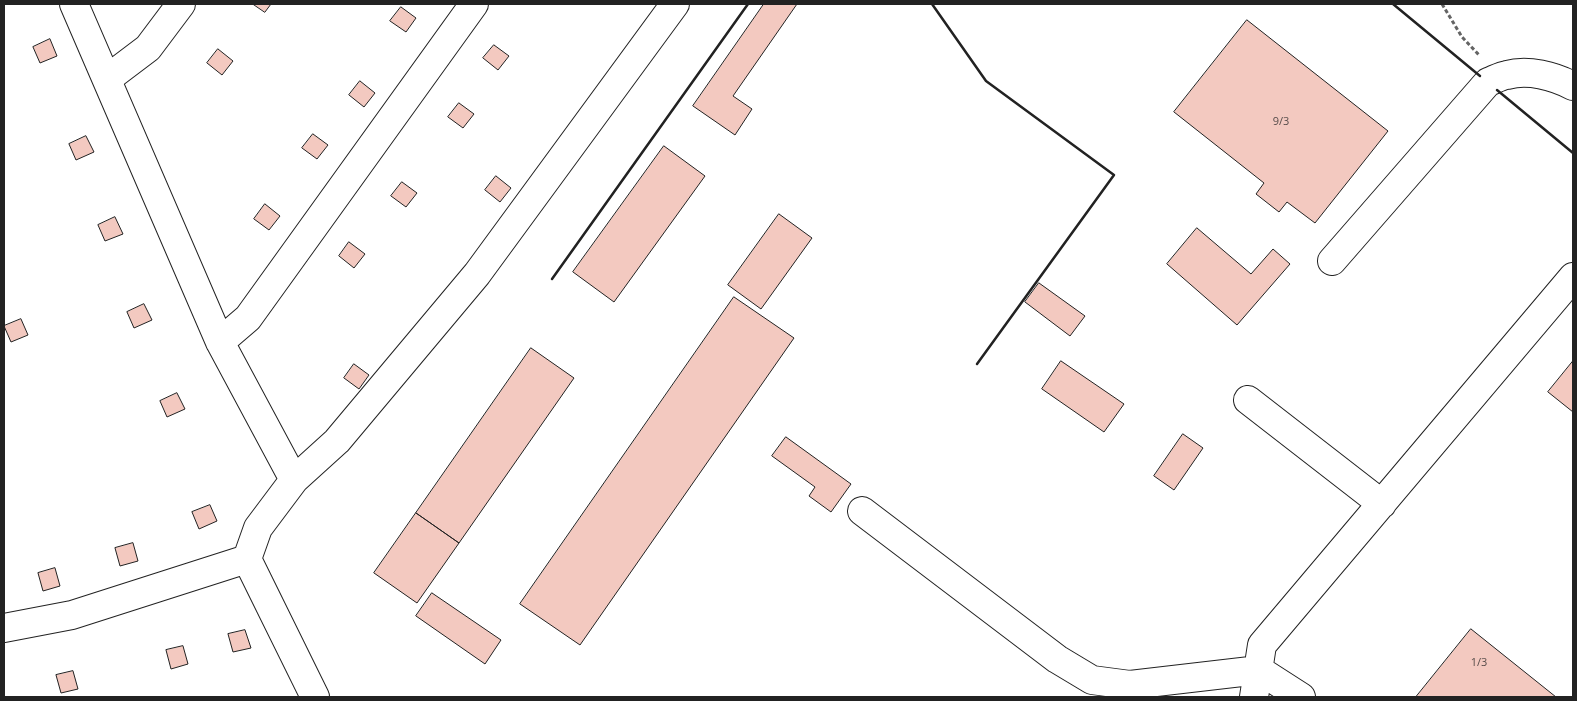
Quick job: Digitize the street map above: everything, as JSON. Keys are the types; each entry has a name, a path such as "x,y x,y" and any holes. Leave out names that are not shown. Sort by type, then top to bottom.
{"lane":[{"path":"74,4 220,342 294,480"},
{"path":"107,79 148,48 181,4"},
{"path":"220,342 248,318 474,4"},
{"path":"315,697 247,559 258,528 294,480 337,441 477,274 676,4"},
{"path":"1332,261 1488,82 1507,74 1532,73 1561,79 1573,86"},
{"path":"1254,697 1262,645 1573,277"},
{"path":"1248,400 1382,504"},
{"path":"862,511 1057,659 1092,680 1130,685 1258,670 1301,697"},
{"path":"4,628 72,615 247,559"}],"path":[{"path":"1442,4 1462,37 1484,60 1507,74"}],"building":[{"path":"253,4 271,4 265,12"},
{"path":"764,4 797,4 733,96 752,109 735,135 693,106"},
{"path":"401,7 416,18 406,32 390,21"},
{"path":"1247,20 1388,131 1315,223 1287,202 1279,212 1256,194 1264,183 1174,112"},
{"path":"50,39 57,56 40,63 33,47"},
{"path":"494,45 509,56 498,70 483,58"},
{"path":"218,49 233,61 222,75 207,63"},
{"path":"360,81 375,93 364,107 349,95"},
{"path":"459,103 474,114 463,128 448,117"},
{"path":"313,134 328,145 317,159 302,148"},
{"path":"86,136 94,152 76,160 69,144"},
{"path":"664,146 705,176 614,302 573,272"},
{"path":"496,176 511,188 500,202 485,190"},
{"path":"402,182 417,193 406,207 391,196"},
{"path":"265,204 280,216 269,230 254,219"},
{"path":"779,214 812,238 761,309 728,285"},
{"path":"115,217 123,234 105,241 98,225"},
{"path":"1197,228 1251,274 1273,249 1290,264 1237,325 1167,264"},
{"path":"349,242 365,254 354,268 339,256"},
{"path":"1039,283 1085,316 1070,336 1025,302"},
{"path":"734,297 794,338 580,645 520,604"},
{"path":"144,304 152,320 134,328 127,312"},
{"path":"21,319 28,335 11,342 4,326"},
{"path":"531,348 574,378 459,543 416,513"},
{"path":"1061,361 1124,404 1104,432 1042,389"},
{"path":"1573,361 1573,412 1548,392"},
{"path":"354,364 369,375 359,389 344,378"},
{"path":"177,393 185,409 167,417 160,401"},
{"path":"1183,434 1203,448 1174,490 1154,476"},
{"path":"786,437 851,484 831,512 809,496 815,487 772,456"},
{"path":"210,505 217,521 199,529 192,512"},
{"path":"416,513 459,543 417,603 374,573"},
{"path":"133,543 138,561 120,566 115,548"},
{"path":"55,568 60,586 43,591 38,573"},
{"path":"432,593 501,640 485,664 416,616"},
{"path":"1471,629 1556,697 1416,697"},
{"path":"245,630 251,648 233,652 228,634"},
{"path":"183,646 188,664 171,669 166,650"},
{"path":"73,671 78,689 61,693 56,675"}],"wall":[{"path":"552,279 748,4"},
{"path":"932,4 986,81 1114,175 977,364"},
{"path":"1393,4 1480,76"},
{"path":"1497,90 1573,153"}]}
